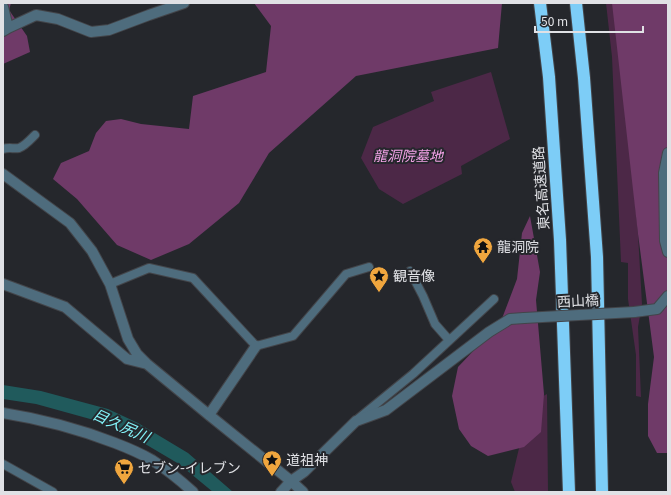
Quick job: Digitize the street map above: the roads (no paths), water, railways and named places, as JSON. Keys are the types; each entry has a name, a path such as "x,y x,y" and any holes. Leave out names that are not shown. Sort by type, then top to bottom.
{"highway":[{"name":"東名高速道路","path":"540,3 549,77 560,240 569,492"},
{"path":"576,3 584,78 597,257 602,492"}],"street":[{"path":"3,7 6,30 36,15 58,20 91,32 109,30 184,3"},
{"path":"668,153 664,172 665,241 668,252"},
{"path":"3,174 70,222 92,251 110,284 128,339 137,354 147,364 291,481 302,492"},
{"path":"3,284 65,307 127,359 147,364"},
{"name":"西山橋","path":"356,421 386,410 489,332 510,319 634,312 657,309 668,296"},
{"path":"209,415 256,346"},
{"path":"3,413 41,420 71,428 100,437 133,450 166,470 193,492"},
{"path":"281,492 291,481 304,472 356,421"}],"lane":[{"path":"3,149 7,147 21,147 35,135"},
{"path":"110,284 150,268 193,278 256,346 294,336 346,274 369,267"},
{"path":"410,271 435,324 449,340"},
{"path":"356,421 414,374 494,299"},
{"path":"3,464 53,492"}],"water":[{"name":"目久尻川","path":"3,385 41,391 108,409 138,423 188,453 233,492 213,492 179,464 130,435 101,422 36,404 3,399"}],"place":[{"name":"龍洞院","path":"483,264"},
{"name":"観音像","path":"379,293"},
{"name":"道祖神","path":"272,477"},
{"name":"セブン-イレブン","path":"124,485"}],"park label":[{"name":"龍洞院墓地","path":"408,156"}]}
